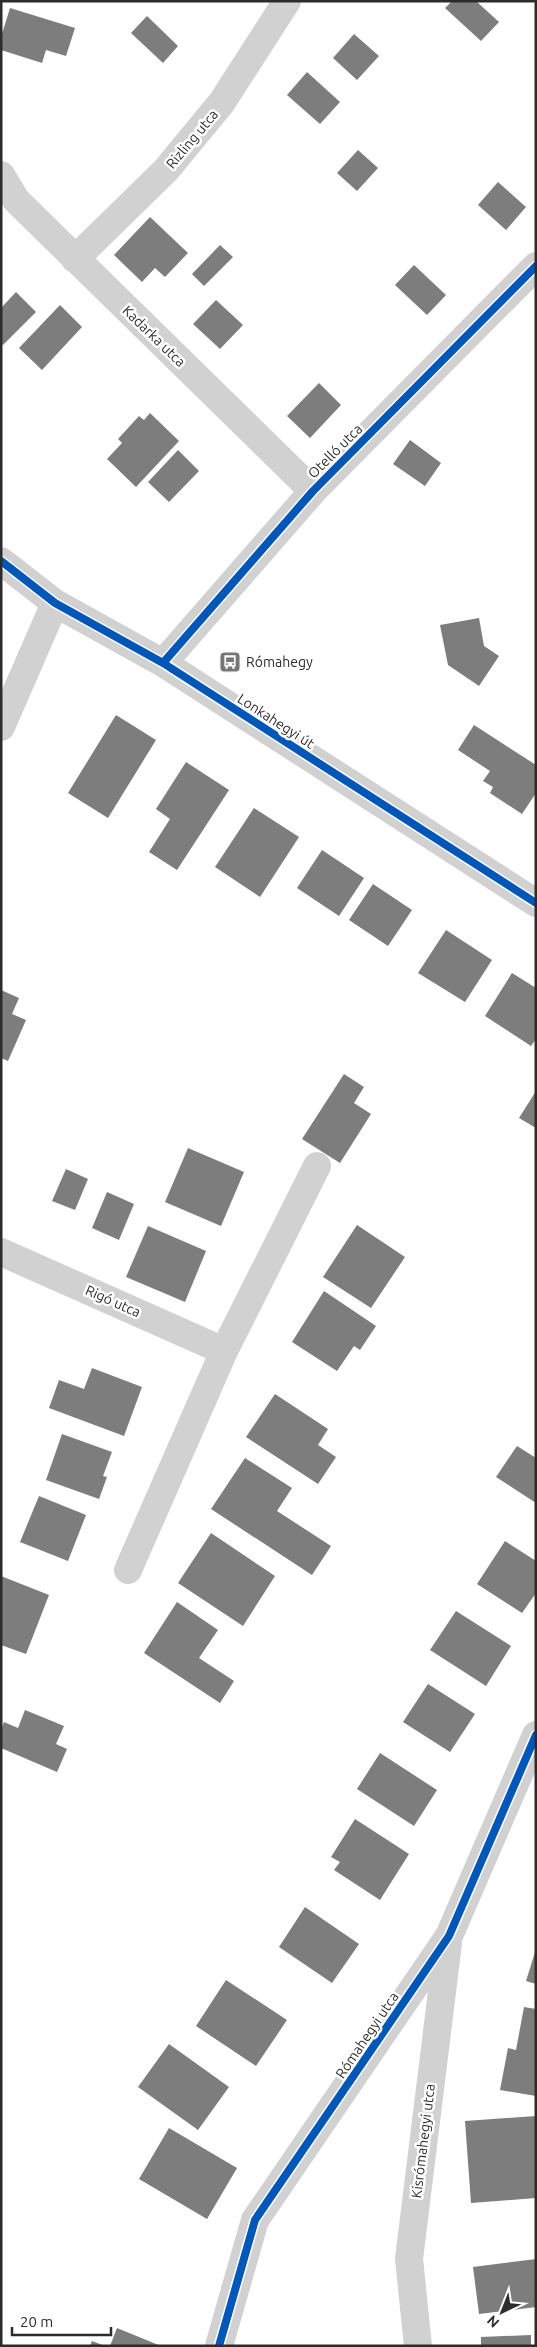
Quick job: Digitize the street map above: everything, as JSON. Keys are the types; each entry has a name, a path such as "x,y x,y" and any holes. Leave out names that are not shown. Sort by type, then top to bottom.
{"street":[{"name":"Rizling utca","path":"74,259 166,170 179,155 222,102 287,1"},
{"name":"Kadarka utca","path":"1,175 16,200 74,259 313,491"},
{"name":"Otelló utca","path":"163,663 313,491 536,266"},
{"name":"Lonkahegyi út","path":"1,561 55,604 163,663 536,903"},
{"path":"1,727 55,604"},
{"path":"128,1570 224,1351 317,1166"},
{"name":"Rigó utca","path":"1,1252 224,1351"},
{"name":"Rómahegyi utca","path":"219,2346 255,2220 449,1936 536,1735"},
{"name":"Kisrómahegyi utca","path":"418,2346 409,2259 449,1936"}],"building":[{"path":"452,1 476,1 499,22 481,41 445,8"},
{"path":"10,8 75,28 66,56 46,50 42,63 1,50 1,37"},
{"path":"147,16 178,46 163,63 131,33"},
{"path":"354,34 379,56 357,80 333,58"},
{"path":"307,72 340,102 320,124 287,95"},
{"path":"358,150 378,168 357,191 337,173"},
{"path":"498,182 526,207 506,230 478,205"},
{"path":"150,217 188,253 165,277 155,268 142,282 114,255"},
{"path":"220,245 233,257 204,286 192,274"},
{"path":"414,265 446,295 427,315 395,285"},
{"path":"16,292 36,312 3,345 1,343 1,308"},
{"path":"216,300 243,325 220,349 193,324"},
{"path":"60,305 82,327 42,370 19,348"},
{"path":"319,383 341,405 310,438 287,416"},
{"path":"150,413 179,441 136,487 107,459 122,443 118,439 139,416 144,420"},
{"path":"410,440 441,463 425,486 393,464"},
{"path":"178,450 199,471 169,502 148,482"},
{"path":"479,618 484,646 499,656 479,686 448,665 440,625"},
{"path":"116,715 156,740 108,818 68,793"},
{"path":"474,725 536,765 536,793 522,814 490,793 493,787 483,781 490,771 458,750"},
{"path":"186,762 229,790 177,870 149,852 170,819 156,809"},
{"path":"254,808 299,837 260,897 215,867"},
{"path":"322,850 364,878 339,916 297,888"},
{"path":"373,884 412,910 388,946 349,920"},
{"path":"446,930 492,960 465,1002 418,973"},
{"path":"512,973 536,988 536,1039 531,1046 485,1016"},
{"path":"1,990 19,998 12,1014 26,1020 8,1061 1,1058"},
{"path":"344,1074 364,1087 354,1103 371,1114 340,1163 302,1139"},
{"path":"536,1091 536,1128 519,1118"},
{"path":"188,1148 244,1172 221,1226 165,1202"},
{"path":"66,1169 88,1179 75,1210 52,1201"},
{"path":"107,1192 134,1204 119,1240 92,1228"},
{"path":"357,1225 405,1257 371,1308 323,1277"},
{"path":"148,1226 206,1251 185,1302 126,1277"},
{"path":"324,1291 376,1326 360,1350 354,1346 337,1371 292,1342"},
{"path":"92,1368 142,1387 124,1436 49,1408 59,1380 84,1389"},
{"path":"275,1394 328,1429 318,1445 336,1457 318,1484 246,1437"},
{"path":"62,1434 112,1452 103,1476 107,1477 99,1499 46,1480"},
{"path":"517,1446 536,1458 536,1503 496,1477"},
{"path":"245,1458 292,1488 277,1511 331,1546 312,1575 211,1509"},
{"path":"39,1496 86,1515 68,1561 20,1542"},
{"path":"211,1533 275,1576 243,1626 178,1583"},
{"path":"505,1541 536,1561 536,1593 522,1613 477,1584"},
{"path":"1,1576 49,1595 26,1654 1,1645"},
{"path":"177,1602 218,1630 199,1658 234,1681 220,1703 144,1653"},
{"path":"456,1611 511,1646 486,1686 430,1650"},
{"path":"428,1684 475,1714 450,1752 403,1722"},
{"path":"25,1710 64,1726 56,1744 67,1749 57,1772 1,1748 1,1730 4,1722 18,1728"},
{"path":"380,1753 437,1790 414,1826 357,1789"},
{"path":"355,1819 409,1854 380,1900 334,1870 340,1862 331,1857"},
{"path":"305,1907 359,1944 332,1983 279,1947"},
{"path":"536,1949 536,1984 526,1981"},
{"path":"226,1980 287,2020 256,2066 196,2026"},
{"path":"524,2007 536,2009 536,2096 500,2090 508,2048 516,2050"},
{"path":"169,2044 229,2087 198,2130 138,2087"},
{"path":"536,2116 536,2198 471,2203 465,2121"},
{"path":"169,2128 237,2168 207,2219 139,2179"},
{"path":"536,2259 536,2307 479,2314 473,2267"},
{"path":"117,2328 161,2346 110,2346"},
{"path":"531,2335 531,2346 481,2346 481,2337"},
{"path":"92,2341 105,2346 90,2346"}],"cycle path":[{"path":"163,663 313,491 536,266"},
{"path":"1,561 55,603 163,663 536,903"},
{"path":"219,2346 255,2220 449,1936 536,1735"}],"place":[{"name":"Rómahegy","path":"230,662"}]}
